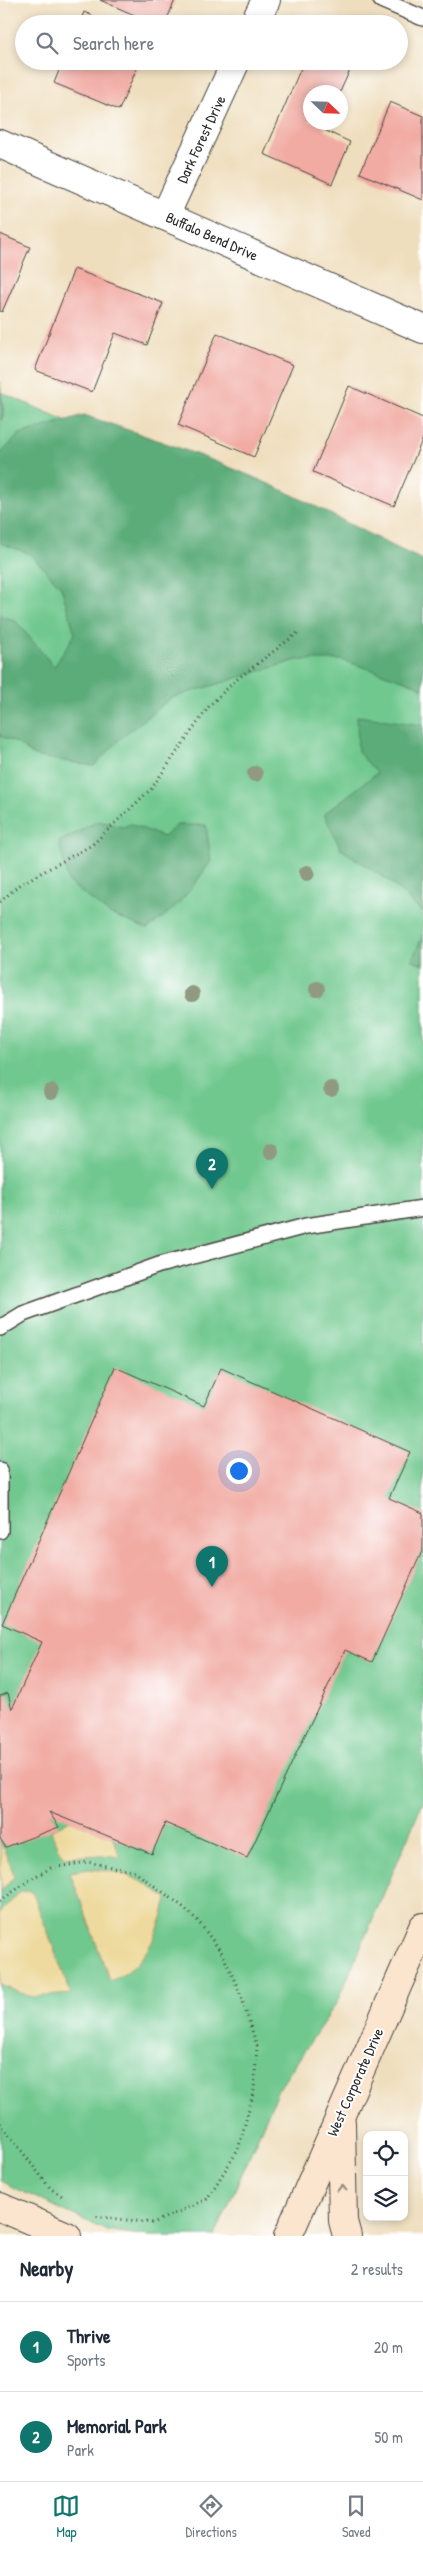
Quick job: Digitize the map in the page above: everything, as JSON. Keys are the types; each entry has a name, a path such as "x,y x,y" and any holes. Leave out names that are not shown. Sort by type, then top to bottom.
{"street":[{"path":"258,15 266,0"},
{"name":"Dark Forest Drive","path":"165,216 232,70"},
{"name":"Buffalo Bend Drive","path":"0,144 423,329"},
{"name":"West Corporate Drive","path":"288,2236 423,1927"},
{"path":"341,2114 343,2222 346,2236"},
{"path":"0,2207 67,2236"}],"lane":[{"path":"381,0 423,18"},
{"path":"0,1328 23,1314 159,1265 306,1226 423,1208"},
{"path":"0,1470 0,1531"}],"path":[{"path":"0,902 19,885 92,845 151,789 210,705 235,681 299,632"},
{"path":"0,1901 34,1877 51,1868 88,1862 135,1872 198,1921 222,1953 240,1993 257,2046 254,2090 238,2150 207,2199 153,2222 95,2217 88,2212"},
{"path":"0,2124 50,2188 72,2203"}],"green space":[{"path":"0,382 4,415 0,421"},
{"path":"0,392 423,575 423,1802 337,2002 278,2090 215,2236 148,2236 106,2230 0,2181"},
{"path":"84,415 177,447 246,474 423,560 423,689 412,683 342,660 297,660 171,698 123,736 94,766 34,756 17,743 0,736 0,616 15,620 54,667 75,634 61,587 30,554 0,543 0,454 20,434"},
{"path":"357,716 423,725 423,913 389,881 341,849 324,814 377,773 358,752"},
{"path":"98,821 123,827 131,824 163,837 177,825 206,825 211,861 183,898 167,914 147,929 110,914 68,882 59,842"},
{"path":"423,934 423,964 412,960"}],"sand":[{"path":"70,1820 112,1837 121,1857 103,1855 63,1857 51,1831"},
{"path":"0,1840 15,1877 0,1891"},
{"path":"90,1869 123,1874 139,1880 167,1899 160,1924 149,1948 133,1967 110,1981 70,1872"},
{"path":"32,1891 71,1994 32,1997 0,1985 0,1913 20,1892"}],"building":[{"path":"100,0 175,0 169,15 134,15"},
{"path":"59,70 136,70 119,110 54,83"},
{"path":"300,70 350,70 343,85 303,85 303,130 324,130 350,142 332,184 264,154"},
{"path":"390,102 423,116 423,200 360,173"},
{"path":"0,234 30,247 2,312 0,311"},
{"path":"74,269 163,303 147,345 115,333 92,392 35,370"},
{"path":"217,333 293,365 254,457 178,425"},
{"path":"349,386 423,418 423,438 394,506 313,472"},
{"path":"115,1367 204,1406 221,1368 410,1452 389,1498 423,1513 423,1549 372,1662 345,1650 247,1858 165,1823 152,1854 49,1812 59,1827 6,1847 0,1839 0,1696 8,1693 12,1709 42,1642 2,1624"}],"place":[{"name":"Memorial Park","path":"212,1189"},
{"name":"Thrive","path":"212,1587"}]}
